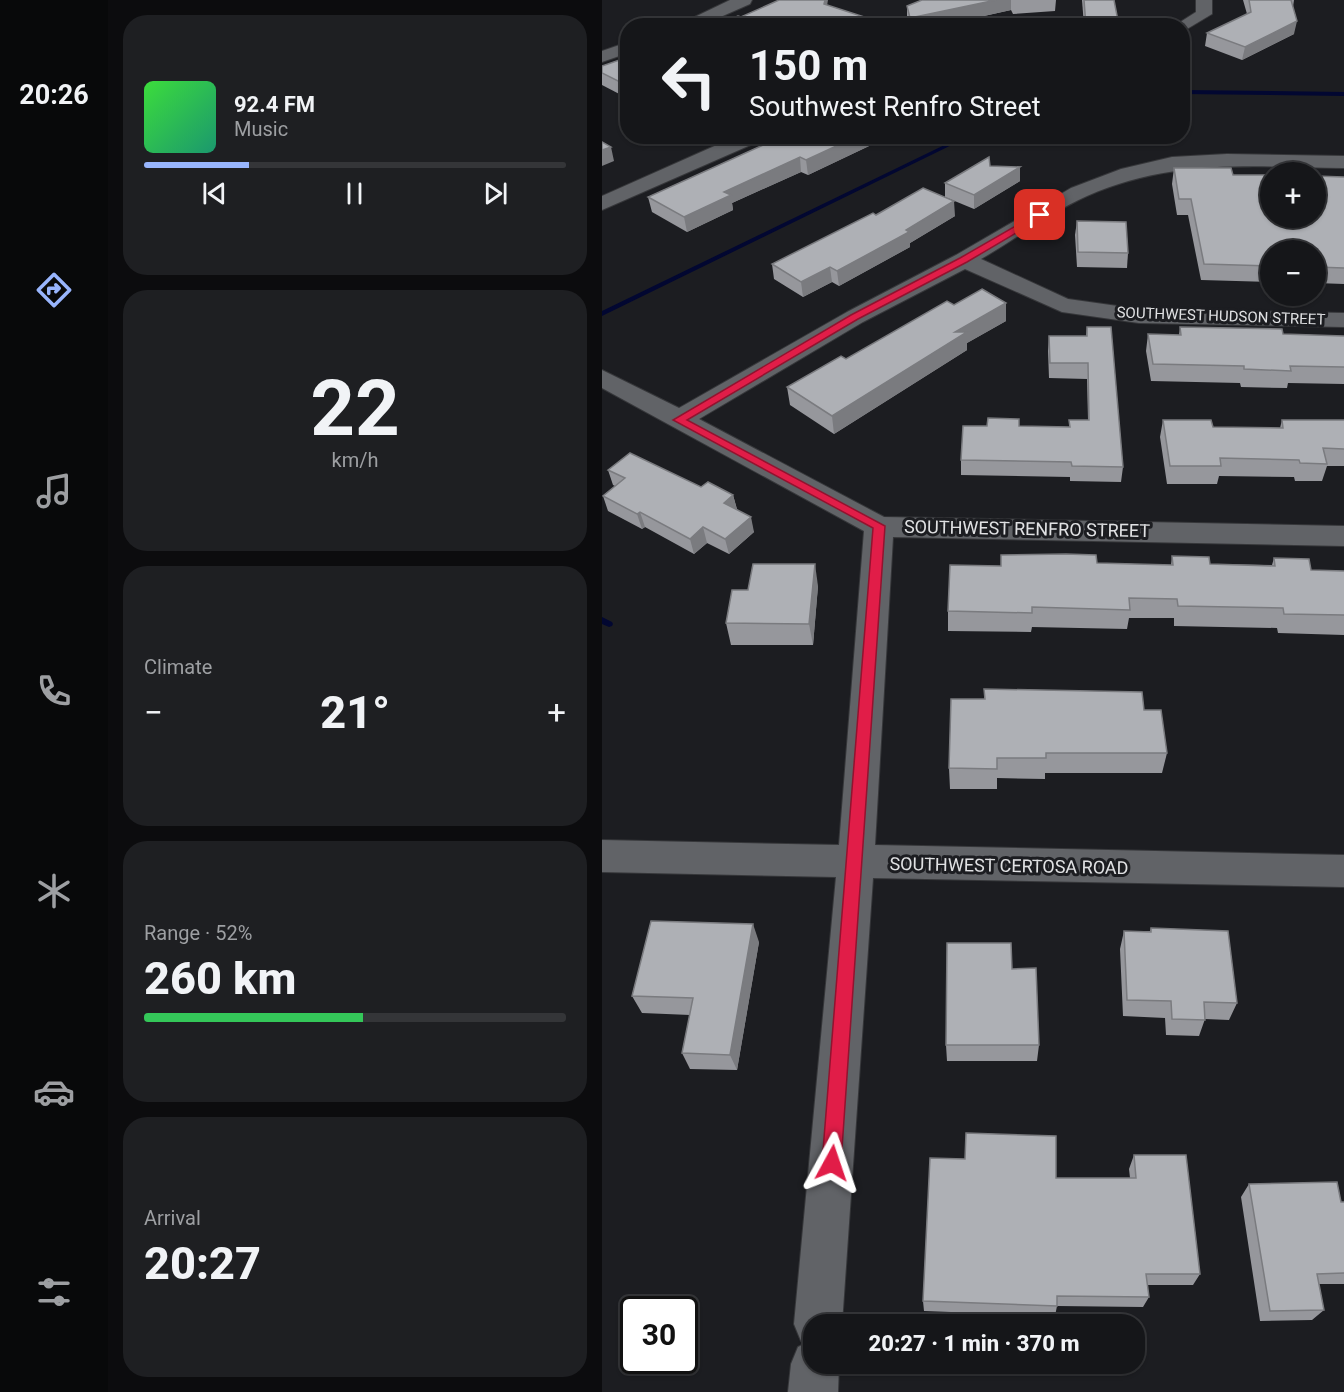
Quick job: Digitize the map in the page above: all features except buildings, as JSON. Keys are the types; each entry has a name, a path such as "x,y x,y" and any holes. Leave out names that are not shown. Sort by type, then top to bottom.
{"street":[{"path":"702,18 744,0"},
{"path":"1190,22 1204,14 1204,0"},
{"path":"602,57 620,50"},
{"path":"602,204 737,144"},
{"path":"678,420 855,317 964,260 1078,192 1128,173 1172,163 1227,160 1344,162"},
{"name":"SOUTHWEST HUDSON STREET","path":"964,260 1062,305 1139,316 1344,320"},
{"name":"SOUTHWEST RENFRO STREET","path":"602,378 880,526 1344,536"},
{"path":"819,1314 856,863 880,526"},
{"name":"SOUTHWEST CERTOSA ROAD","path":"602,856 674,855 856,863 1344,871"},
{"path":"813,1392 814,1374"}],"waterway":[{"path":"1190,92 1345,94"},
{"path":"602,314 952,144"},
{"path":"602,620 609,624"}],"route":[{"path":"832,1163 880,526 678,420 855,317 964,260 1040,215"}]}
